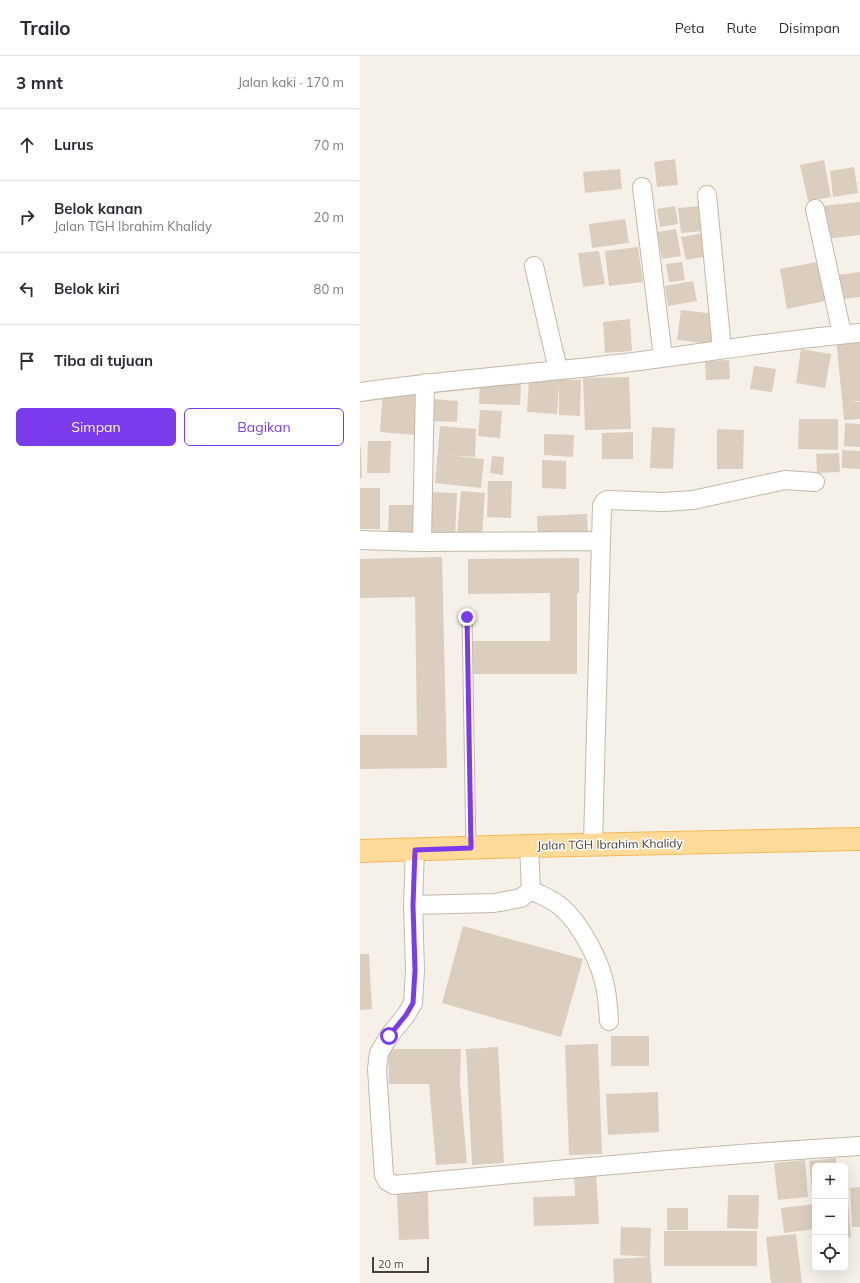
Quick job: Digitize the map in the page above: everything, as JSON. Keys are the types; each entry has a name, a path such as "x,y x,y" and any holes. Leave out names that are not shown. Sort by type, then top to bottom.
{"main road":[{"name":"Jalan TGH Ibrahim Khalidy","path":"360,851 593,844 860,839"}],"street":[{"path":"642,187 663,357"},
{"path":"707,195 722,349"},
{"path":"815,209 842,334"},
{"path":"534,266 558,370"},
{"path":"360,392 425,383 558,370 860,333"},
{"path":"422,542 425,383"},
{"path":"593,844 602,506 604,502 607,500 664,502 693,500 785,480 815,482"},
{"path":"360,540 422,542 601,541"},
{"path":"529,846 531,890"},
{"path":"415,850 413,905 415,970 413,1003 406,1015 389,1036 379,1053 377,1069 384,1175 387,1181 394,1185 649,1161 860,1146"},
{"path":"413,905 494,902 521,898 531,890"},
{"path":"531,890 560,905 573,918 588,942 606,990 609,1021"}],"lane":[{"path":"467,617 471,848"}],"building":[{"path":"675,159 678,185 657,187 654,162"},
{"path":"824,160 831,197 808,201 800,165"},
{"path":"854,167 858,193 833,197 830,171"},
{"path":"620,169 622,189 585,193 583,172"},
{"path":"860,202 860,235 825,239 821,206"},
{"path":"675,206 678,224 660,227 657,209"},
{"path":"701,206 704,231 681,233 678,208"},
{"path":"625,219 629,243 592,248 589,224"},
{"path":"676,229 681,256 662,259 657,232"},
{"path":"704,233 708,256 686,260 681,237"},
{"path":"638,247 643,282 609,286 605,251"},
{"path":"599,251 605,284 583,287 578,253"},
{"path":"682,262 685,280 669,282 666,264"},
{"path":"817,262 825,301 787,309 780,269"},
{"path":"860,272 860,297 842,299 838,275"},
{"path":"693,281 697,301 668,306 665,286"},
{"path":"681,310 716,314 713,344 677,340"},
{"path":"630,319 632,351 605,353 603,322"},
{"path":"860,335 860,401 849,402 860,402 860,419 844,420 836,338"},
{"path":"801,349 831,354 825,388 796,383"},
{"path":"729,360 730,379 706,380 705,361"},
{"path":"754,366 776,369 772,392 750,389"},
{"path":"629,377 631,429 585,430 583,378"},
{"path":"529,378 581,380 580,416 559,415 559,385 557,414 527,412"},
{"path":"480,380 521,382 520,405 479,404"},
{"path":"383,392 420,395 417,435 380,432"},
{"path":"431,399 458,401 457,422 430,421"},
{"path":"480,410 502,411 500,438 478,436"},
{"path":"799,419 838,419 838,450 798,449"},
{"path":"845,423 860,424 860,447 844,446"},
{"path":"440,426 476,429 475,457 447,455 484,459 481,488 435,483"},
{"path":"652,427 675,428 673,469 650,468"},
{"path":"717,429 744,430 743,469 717,469"},
{"path":"633,432 633,459 602,459 602,433"},
{"path":"544,434 574,435 573,457 544,455"},
{"path":"368,441 391,441 390,473 367,473"},
{"path":"361,447 362,478 360,478"},
{"path":"842,450 860,451 860,469 842,468"},
{"path":"839,453 840,472 817,473 816,454"},
{"path":"492,456 504,457 503,475 490,473"},
{"path":"542,460 566,461 566,489 542,488"},
{"path":"488,481 512,481 511,518 487,517"},
{"path":"360,488 380,488 380,529 360,529"},
{"path":"461,491 485,493 482,537 457,535"},
{"path":"426,492 457,493 455,539 425,538"},
{"path":"389,505 414,505 413,537 388,537"},
{"path":"587,514 588,536 538,538 537,516"},
{"path":"442,557 447,768 360,769 360,735 417,735 415,597 360,598 360,559"},
{"path":"579,558 579,593 577,593 577,674 473,674 473,641 550,641 550,593 468,594 468,559"},
{"path":"463,926 583,959 561,1037 442,1003"},
{"path":"360,954 369,954 372,1009 360,1010"},
{"path":"611,1036 649,1036 649,1066 611,1066"},
{"path":"598,1044 602,1154 569,1155 565,1045"},
{"path":"498,1047 504,1163 472,1165 466,1049"},
{"path":"388,1049 461,1049 460,1084 467,1163 436,1165 429,1084 389,1084"},
{"path":"658,1092 659,1132 608,1135 606,1094"},
{"path":"836,1158 837,1163 812,1163 812,1189 809,1161"},
{"path":"805,1160 808,1197 778,1200 774,1163"},
{"path":"596,1169 599,1224 534,1226 533,1197 575,1196 574,1170"},
{"path":"860,1187 860,1227 852,1227 850,1188"},
{"path":"428,1192 429,1239 399,1240 397,1193"},
{"path":"728,1195 759,1195 758,1229 727,1228"},
{"path":"848,1200 851,1237 848,1238"},
{"path":"812,1204 812,1229 784,1233 781,1208"},
{"path":"667,1208 688,1208 688,1230 667,1230"},
{"path":"621,1227 651,1228 650,1257 620,1255"},
{"path":"664,1231 757,1231 757,1266 664,1266"},
{"path":"796,1234 802,1283 771,1283 766,1237"},
{"path":"650,1257 652,1283 614,1283 613,1259"}],"route":[{"path":"389,1036 406,1015 413,1003 415,984 413,905 415,850 471,848 467,617"}]}
